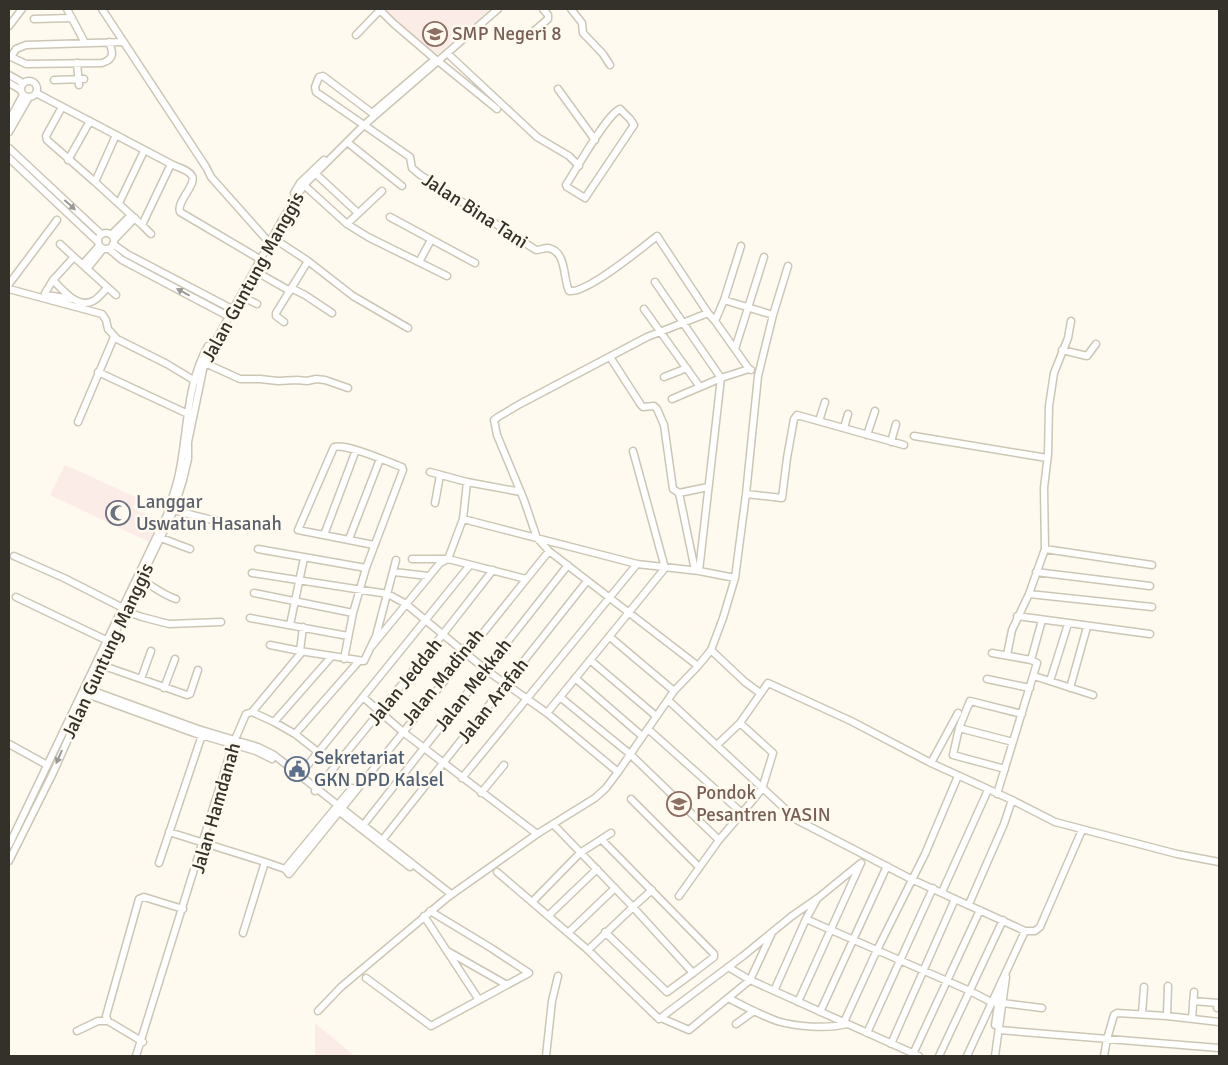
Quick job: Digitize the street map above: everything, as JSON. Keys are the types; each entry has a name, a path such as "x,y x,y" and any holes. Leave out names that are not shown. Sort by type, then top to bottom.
{"street":[{"path":"9,26 22,9"},
{"path":"67,9 85,43"},
{"path":"102,9 206,167 210,177 270,239 308,261 353,296 408,328"},
{"name":"Jalan Guntung Manggis","path":"9,845 53,773 106,640 141,580 161,538 173,510 187,464 188,442 205,363 300,183 362,124 437,60 492,9"},
{"name":"Jalan Guntung Manggis","path":"9,861 47,765 102,665 123,609 167,515 179,475 188,414 195,381 204,353 258,258 304,185 347,142 372,113 498,9"},
{"path":"533,32 548,19 548,15 543,9"},
{"path":"570,9 582,23 583,32 610,65"},
{"path":"356,36 380,10 393,24 497,109"},
{"path":"34,19 72,18"},
{"path":"109,42 113,53 105,62 26,64 10,56 20,46 26,45 109,42 124,42"},
{"path":"447,53 538,137 569,156 579,166"},
{"path":"54,80 80,81 77,63"},
{"path":"9,75 24,91"},
{"path":"362,124 316,92 315,87 319,77 323,76 372,113"},
{"path":"9,132 11,121 29,81 34,83 37,88 36,93"},
{"path":"9,83 24,91 36,93 62,106 190,174 192,182 180,206 180,212 258,258"},
{"path":"558,89 595,140"},
{"path":"62,106 46,138 151,234"},
{"path":"618,110 624,112 634,125 586,198 566,186 579,166 595,140 618,110"},
{"path":"68,160 90,121"},
{"name":"Jalan Bina Tani","path":"362,124 410,157 412,168 426,179 536,250 548,248 557,254 562,260 567,289 571,292 599,280 657,236 708,313"},
{"path":"95,182 116,135"},
{"path":"347,142 402,186"},
{"path":"9,148 101,234 107,243 230,308"},
{"path":"119,203 144,151"},
{"path":"9,158 107,243 122,260 226,315"},
{"path":"142,225 171,164"},
{"path":"316,174 358,213"},
{"path":"304,185 348,224 368,238 447,276"},
{"path":"348,224 382,191"},
{"path":"85,267 133,216"},
{"path":"390,217 476,263"},
{"path":"9,284 57,220"},
{"path":"419,262 431,240"},
{"path":"60,244 116,295"},
{"path":"715,321 724,300 741,246"},
{"path":"74,257 53,280 47,289 46,295 82,302 94,301 107,288"},
{"path":"735,349 764,257"},
{"path":"284,322 275,315 308,261"},
{"path":"318,1011 341,987 450,896 537,834 595,798 606,788 674,691 711,650 736,578 758,376 773,315 788,266"},
{"path":"255,271 291,290 305,294 332,313"},
{"path":"53,280 74,299"},
{"path":"655,282 721,378 697,570"},
{"path":"9,288 102,314 108,329 114,337 167,364 195,381"},
{"path":"241,296 257,304"},
{"path":"724,300 773,315"},
{"path":"644,309 700,387"},
{"path":"698,666 587,581 537,538 521,492 497,435 494,420 520,404 660,332 708,313 749,369 758,376"},
{"path":"1006,655 1017,616 1028,594 1045,548 1044,488 1049,406 1054,373 1068,338 1072,321"},
{"path":"78,422 114,337"},
{"path":"1062,350 1087,356 1096,344"},
{"path":"610,357 641,406 654,406 664,425 673,489 679,493 697,570"},
{"path":"205,363 240,379 278,381 307,381 316,379 348,388"},
{"path":"664,377 687,368"},
{"path":"672,399 721,378 749,369"},
{"path":"98,372 188,414"},
{"path":"819,421 825,402"},
{"path":"867,435 875,412"},
{"path":"844,428 848,414"},
{"path":"746,494 782,498 794,419 797,415 904,445"},
{"path":"890,442 896,424"},
{"path":"914,436 1047,458"},
{"path":"344,658 353,613 366,568 403,470 402,467 356,450 339,445 334,446 298,530 374,545"},
{"path":"324,534 356,450"},
{"path":"633,451 665,568"},
{"path":"349,539 380,459"},
{"path":"430,472 467,482 521,492"},
{"path":"435,502 440,475"},
{"path":"371,647 428,576 440,563 448,559 463,519 467,482"},
{"path":"679,493 708,487"},
{"path":"173,510 240,527"},
{"path":"463,519 637,564 697,570 736,578"},
{"path":"161,538 190,549"},
{"path":"1045,548 1152,565"},
{"path":"258,549 366,568"},
{"name":"Jalan Madinah","path":"265,862 287,872 548,549"},
{"path":"14,556 142,617 169,624 221,622"},
{"path":"290,625 304,558"},
{"path":"412,559 448,559 524,578"},
{"path":"270,645 330,657 365,660 376,636 396,560"},
{"path":"462,778 637,564"},
{"path":"299,776 470,565"},
{"name":"Jalan Mekkah","path":"362,827 568,565"},
{"path":"546,713 665,568"},
{"name":"Jalan Jeddah","path":"316,790 493,570"},
{"path":"394,572 428,576"},
{"path":"1036,572 1150,586"},
{"path":"252,573 388,594 406,604 486,670 546,713 618,772"},
{"path":"141,580 164,595 176,599"},
{"name":"Jalan Arafah","path":"381,842 587,581"},
{"path":"254,593 353,613"},
{"path":"1028,594 1152,608"},
{"path":"16,597 106,640"},
{"path":"1017,616 1150,634"},
{"path":"250,618 348,636"},
{"path":"1031,660 1042,620"},
{"path":"1050,681 1068,624"},
{"path":"303,627 301,652 252,712 295,734 318,752"},
{"path":"1070,688 1088,627"},
{"path":"610,637 674,691"},
{"path":"711,650 745,682 760,693"},
{"path":"141,679 150,651"},
{"path":"992,653 1037,662 997,794"},
{"path":"274,722 330,657"},
{"path":"164,688 175,659"},
{"path":"590,660 656,716"},
{"path":"295,734 360,661"},
{"path":"102,665 185,695 189,695 198,670"},
{"path":"1034,676 1093,695"},
{"path":"576,678 642,736"},
{"path":"988,679 1030,688"},
{"path":"717,745 740,723 768,683 851,720 932,763 1055,822 1219,862"},
{"path":"86,691 202,735 236,741"},
{"path":"86,691 258,747 274,755 450,896"},
{"path":"363,697 401,731 537,834"},
{"path":"560,697 630,754 719,840"},
{"path":"668,700 797,820 911,879 1025,931 1035,931 1040,927 1082,830"},
{"path":"1005,769 954,755 959,728 970,701 1022,714"},
{"name":"Jalan Hamdanah","path":"136,1056 236,741 246,714 252,712"},
{"path":"932,763 958,713"},
{"path":"679,896 719,840 762,789 773,753 740,723"},
{"path":"959,728 1013,742"},
{"path":"648,729 742,813"},
{"path":"159,863 202,735"},
{"path":"9,744 47,765"},
{"path":"481,793 504,765"},
{"path":"728,998 783,1022 816,1026 837,1026 845,1023 877,950 925,854 958,776"},
{"path":"942,892 988,790"},
{"path":"631,799 699,867"},
{"path":"969,904 1004,824 1012,800"},
{"path":"553,824 693,973"},
{"path":"169,832 265,862 243,933"},
{"path":"532,902 580,853 611,833"},
{"path":"602,840 714,954 714,957 667,992 605,932"},
{"name":"Jalan Hamdanah","path":"141,1056 142,1041 205,843"},
{"path":"798,1002 864,855"},
{"path":"661,1018 861,863"},
{"path":"820,1012 887,866"},
{"path":"548,916 597,869"},
{"path":"497,872 588,950 658,1018 689,1030 750,980 772,932"},
{"path":"568,933 615,888"},
{"path":"867,1033 933,888"},
{"path":"588,950 605,932 652,890"},
{"path":"108,1021 106,1016 139,899 144,896 183,909"},
{"path":"774,991 806,919 818,898"},
{"path":"891,1044 955,899"},
{"path":"728,967 750,980 916,1055 946,981 980,910"},
{"path":"427,914 447,951 479,1000"},
{"path":"366,978 431,1026 529,973 491,948 427,914"},
{"path":"806,919 970,991 993,1003"},
{"path":"939,1056 1003,920"},
{"path":"968,1056 1025,931"},
{"path":"447,951 507,985"},
{"path":"995,1056 1008,968"},
{"path":"546,1056 552,1001 558,976"},
{"path":"990,1056 1003,980"},
{"path":"1167,1016 1168,986"},
{"path":"1142,1014 1144,987"},
{"path":"1192,1019 1194,992"},
{"path":"1193,1001 1218,1003 1217,1008"},
{"path":"1003,1003 1042,1008"},
{"path":"736,1024 754,1010"},
{"path":"1104,1056 1115,1014 1142,1014 1219,1022"},
{"path":"77,1031 98,1021 108,1021 142,1041"},
{"path":"999,1030 1219,1048"}],"shaded area":[{"name":"SMP Negeri 8","path":"383,9 487,9 489,10 434,57"},
{"path":"65,465 138,498 133,508 159,521 149,542 50,495"},
{"path":"315,1023 355,1056 315,1056"}],"place":[{"name":"SMP Negeri 8","path":"435,34"},
{"name":"Langgar Uswatun Hasanah","path":"118,513"},
{"name":"Sekretariat GKN DPD Kalsel","path":"297,769"},
{"name":"Pondok Pesantren YASIN","path":"679,804"}]}
